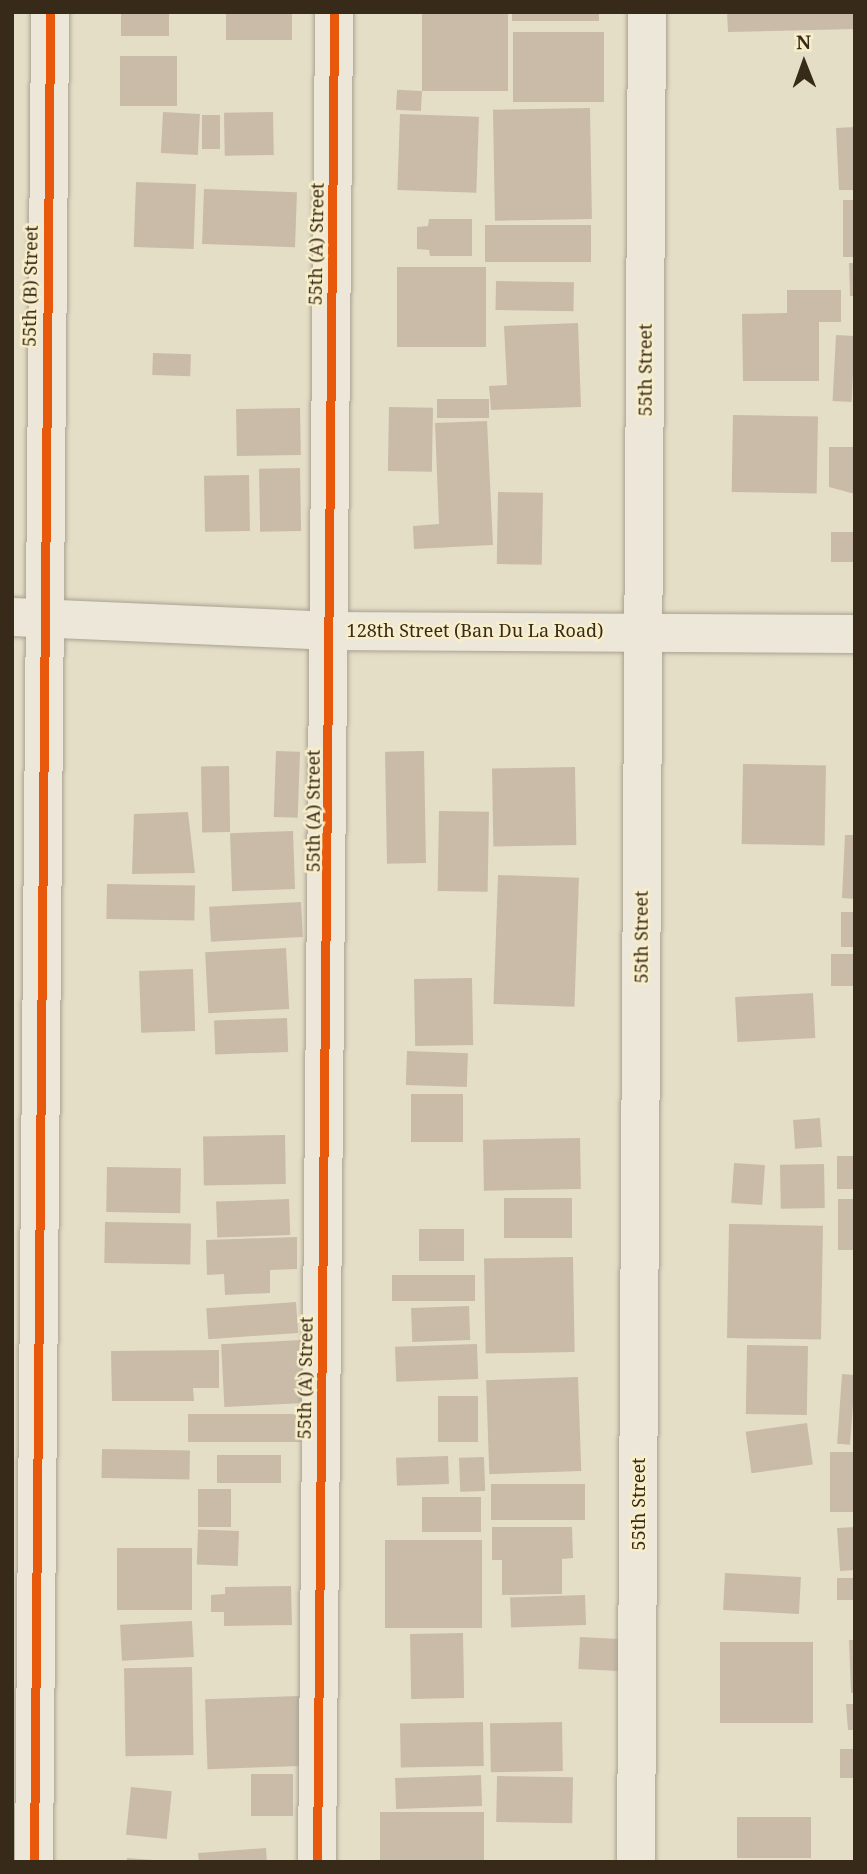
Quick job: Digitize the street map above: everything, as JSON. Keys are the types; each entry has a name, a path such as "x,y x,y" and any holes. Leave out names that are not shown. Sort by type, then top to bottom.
{"street":[{"name":"55th (B) Street","path":"34,1862 26,616 50,12"},
{"name":"55th (A) Street","path":"317,1862 334,12"},
{"name":"55th Street","path":"636,1862 647,12"},
{"name":"128th Street (Ban Du La Road)","path":"26,616 328,631 643,630 855,634"}],"building":[{"path":"121,12 169,12 169,36 121,36"},
{"path":"226,12 292,12 292,40 226,40"},
{"path":"422,12 508,12 508,91 422,91"},
{"path":"512,12 599,12 599,21 512,21"},
{"path":"727,12 855,12 855,29 728,32"},
{"path":"513,32 604,32 604,102 513,102"},
{"path":"120,56 177,56 177,106 120,106"},
{"path":"397,90 422,91 421,111 396,110"},
{"path":"590,108 592,219 495,221 493,110"},
{"path":"163,112 200,114 198,155 161,153"},
{"path":"273,112 274,155 225,156 224,113"},
{"path":"400,114 479,117 476,193 397,190"},
{"path":"202,115 220,115 220,149 202,149"},
{"path":"855,127 855,190 839,190 836,128"},
{"path":"136,182 196,184 194,249 134,247"},
{"path":"204,189 297,192 295,247 202,244"},
{"path":"843,200 855,200 855,257 843,257"},
{"path":"429,219 472,219 472,256 430,256 429,250 417,249 417,227 428,226"},
{"path":"485,225 591,225 591,262 485,262"},
{"path":"849,263 855,263 855,296 850,296"},
{"path":"397,267 486,267 486,347 397,347"},
{"path":"496,281 574,282 573,311 495,310"},
{"path":"787,290 841,290 841,322 819,322 819,381 743,381 742,314 787,313"},
{"path":"578,323 581,407 491,410 489,386 507,385 504,326"},
{"path":"836,335 855,336 852,402 833,401"},
{"path":"153,353 191,354 190,376 152,375"},
{"path":"437,399 489,399 489,418 437,418"},
{"path":"389,407 433,408 432,472 388,471"},
{"path":"300,408 301,455 237,456 236,409"},
{"path":"733,415 818,416 817,493 732,492"},
{"path":"487,421 493,545 414,549 413,526 439,524 435,423"},
{"path":"829,447 855,447 855,494 829,487"},
{"path":"300,468 301,531 260,532 259,469"},
{"path":"249,475 250,531 205,532 204,476"},
{"path":"498,492 543,493 542,565 497,564"},
{"path":"831,532 855,532 855,562 831,562"},
{"path":"276,751 300,752 298,818 274,817"},
{"path":"424,751 426,863 387,864 385,752"},
{"path":"743,764 826,765 825,845 742,844"},
{"path":"201,766 229,766 230,832 202,832"},
{"path":"575,767 576,845 493,846 492,768"},
{"path":"439,811 489,812 488,892 438,891"},
{"path":"188,812 195,873 132,874 134,814"},
{"path":"293,831 295,889 232,891 230,833"},
{"path":"845,835 855,835 855,899 842,898"},
{"path":"498,875 579,878 574,1007 493,1004"},
{"path":"107,884 195,886 194,921 106,919"},
{"path":"301,902 303,937 211,942 209,907"},
{"path":"841,912 855,912 855,947 841,947"},
{"path":"286,948 289,1009 208,1013 205,952"},
{"path":"831,954 855,954 855,986 831,986"},
{"path":"193,969 195,1031 141,1033 139,971"},
{"path":"472,978 473,1045 415,1046 414,979"},
{"path":"813,993 815,1038 737,1042 735,997"},
{"path":"287,1018 288,1052 215,1055 214,1021"},
{"path":"407,1051 468,1053 467,1087 406,1085"},
{"path":"411,1094 463,1094 463,1142 411,1142"},
{"path":"820,1118 822,1147 795,1149 793,1120"},
{"path":"285,1135 286,1184 204,1185 203,1136"},
{"path":"580,1138 581,1189 484,1191 483,1140"},
{"path":"837,1156 855,1156 855,1189 837,1189"},
{"path":"734,1163 765,1165 762,1205 731,1203"},
{"path":"824,1164 825,1208 781,1209 780,1165"},
{"path":"107,1167 181,1168 180,1213 106,1212"},
{"path":"504,1198 572,1198 572,1238 504,1238"},
{"path":"289,1199 290,1235 217,1238 216,1202"},
{"path":"838,1199 855,1199 855,1250 838,1250"},
{"path":"105,1222 191,1224 190,1264 104,1263"},
{"path":"729,1224 823,1226 821,1340 727,1338"},
{"path":"419,1229 464,1229 464,1261 419,1261"},
{"path":"297,1237 297,1269 270,1270 270,1293 225,1295 224,1274 207,1275 206,1240"},
{"path":"573,1257 575,1352 486,1354 484,1259"},
{"path":"392,1275 475,1275 475,1301 392,1301"},
{"path":"296,1302 298,1333 208,1339 206,1308"},
{"path":"469,1306 470,1340 412,1342 411,1308"},
{"path":"301,1340 304,1403 224,1407 221,1344"},
{"path":"477,1344 478,1379 396,1382 395,1347"},
{"path":"747,1345 808,1346 807,1415 746,1414"},
{"path":"219,1350 219,1388 193,1388 194,1401 112,1401 111,1351"},
{"path":"842,1374 855,1375 850,1445 837,1444"},
{"path":"578,1377 581,1471 489,1474 486,1380"},
{"path":"438,1396 478,1396 478,1442 438,1442"},
{"path":"188,1414 305,1414 305,1442 188,1442"},
{"path":"807,1423 813,1465 751,1473 746,1432"},
{"path":"102,1449 190,1451 189,1480 101,1478"},
{"path":"830,1452 855,1452 855,1512 830,1512"},
{"path":"217,1455 281,1455 281,1483 217,1483"},
{"path":"448,1456 449,1484 397,1486 396,1458"},
{"path":"484,1457 485,1491 460,1492 459,1458"},
{"path":"491,1484 585,1484 585,1520 491,1520"},
{"path":"198,1489 231,1489 231,1527 198,1527"},
{"path":"422,1497 481,1497 481,1532 422,1532"},
{"path":"492,1527 572,1527 573,1558 562,1559 562,1594 502,1595 502,1560 492,1560"},
{"path":"855,1527 855,1570 840,1571 837,1528"},
{"path":"198,1530 239,1531 238,1566 197,1565"},
{"path":"385,1540 482,1540 482,1628 385,1628"},
{"path":"117,1548 192,1548 192,1610 117,1610"},
{"path":"725,1573 801,1577 799,1614 723,1610"},
{"path":"837,1578 855,1578 855,1600 837,1600"},
{"path":"291,1586 292,1625 224,1626 224,1612 211,1612 211,1595 225,1594 225,1587"},
{"path":"585,1595 586,1625 511,1628 510,1598"},
{"path":"192,1621 194,1657 122,1661 120,1625"},
{"path":"463,1633 464,1698 411,1699 410,1634"},
{"path":"580,1637 620,1639 618,1671 578,1669"},
{"path":"849,1640 855,1640 855,1693 851,1693"},
{"path":"720,1642 813,1642 813,1723 720,1723"},
{"path":"192,1667 194,1755 126,1756 124,1668"},
{"path":"299,1696 301,1766 208,1769 205,1699"},
{"path":"846,1704 855,1704 855,1730 848,1730"},
{"path":"483,1722 484,1766 401,1767 400,1723"},
{"path":"562,1722 563,1771 491,1772 490,1723"},
{"path":"840,1749 855,1749 855,1778 840,1778"},
{"path":"251,1774 293,1774 293,1816 251,1816"},
{"path":"481,1775 482,1806 396,1809 395,1778"},
{"path":"497,1776 573,1777 572,1823 496,1822"},
{"path":"131,1787 172,1791 167,1839 126,1835"},
{"path":"380,1812 484,1812 484,1862 380,1862"},
{"path":"737,1817 811,1817 811,1858 737,1858"},
{"path":"266,1848 267,1862 199,1862 198,1853"},
{"path":"127,1858 154,1860 154,1862 127,1862"}],"cycle path":[{"path":"34,1862 50,12"},
{"path":"317,1862 334,12"}]}
